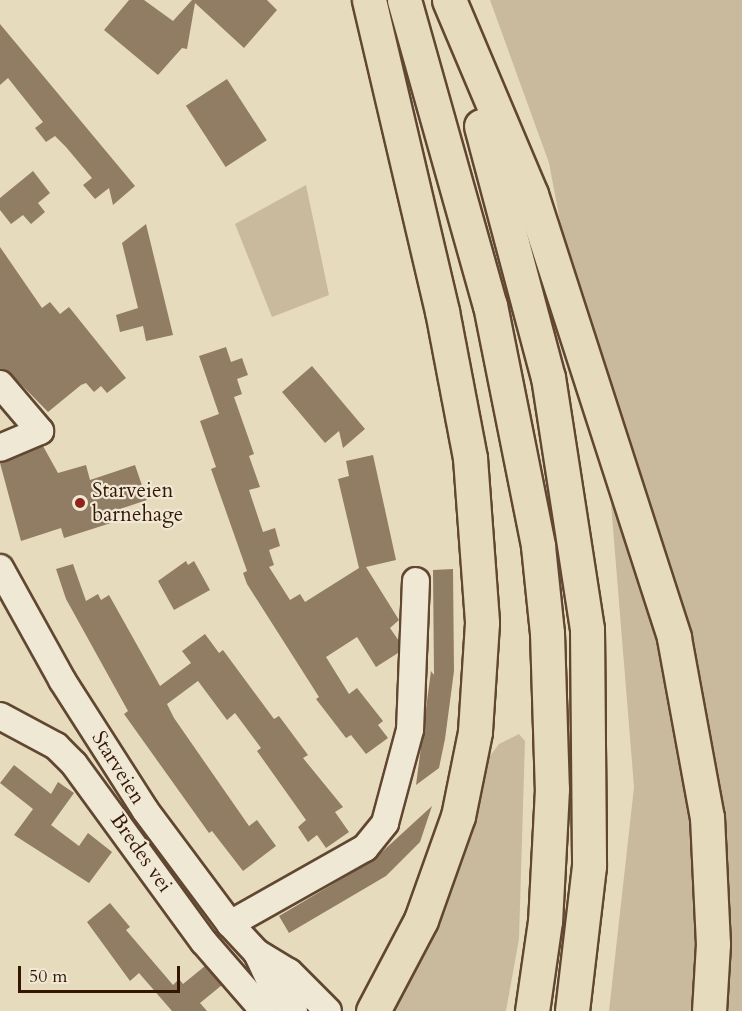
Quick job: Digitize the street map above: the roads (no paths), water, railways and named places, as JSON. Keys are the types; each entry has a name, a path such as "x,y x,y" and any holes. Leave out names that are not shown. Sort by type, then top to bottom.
{"highway":[{"path":"369,0 442,311 470,458 482,623 476,732 458,816 421,920 373,1011"},
{"path":"404,0 490,305 538,546 547,633 552,789 545,921 532,1011"},
{"path":"443,0 530,301 576,541 587,629 591,784 584,920 572,1011"},
{"path":"449,0 531,194 674,638 707,817 713,944 709,1011"}],"street":[{"path":"0,384 40,431 0,448"},
{"name":"Starveien","path":"0,568 62,680 144,810 230,924 257,953 290,972 328,1011"},
{"path":"230,924 365,849 385,823 410,730 416,581"},
{"name":"Bredes vei","path":"0,716 56,746 74,764 204,942 264,1011"},
{"name":"Starveien","path":"257,953 273,987 294,1011"}],"place":[{"name":"Starveien barnehage","path":"80,503"}]}
